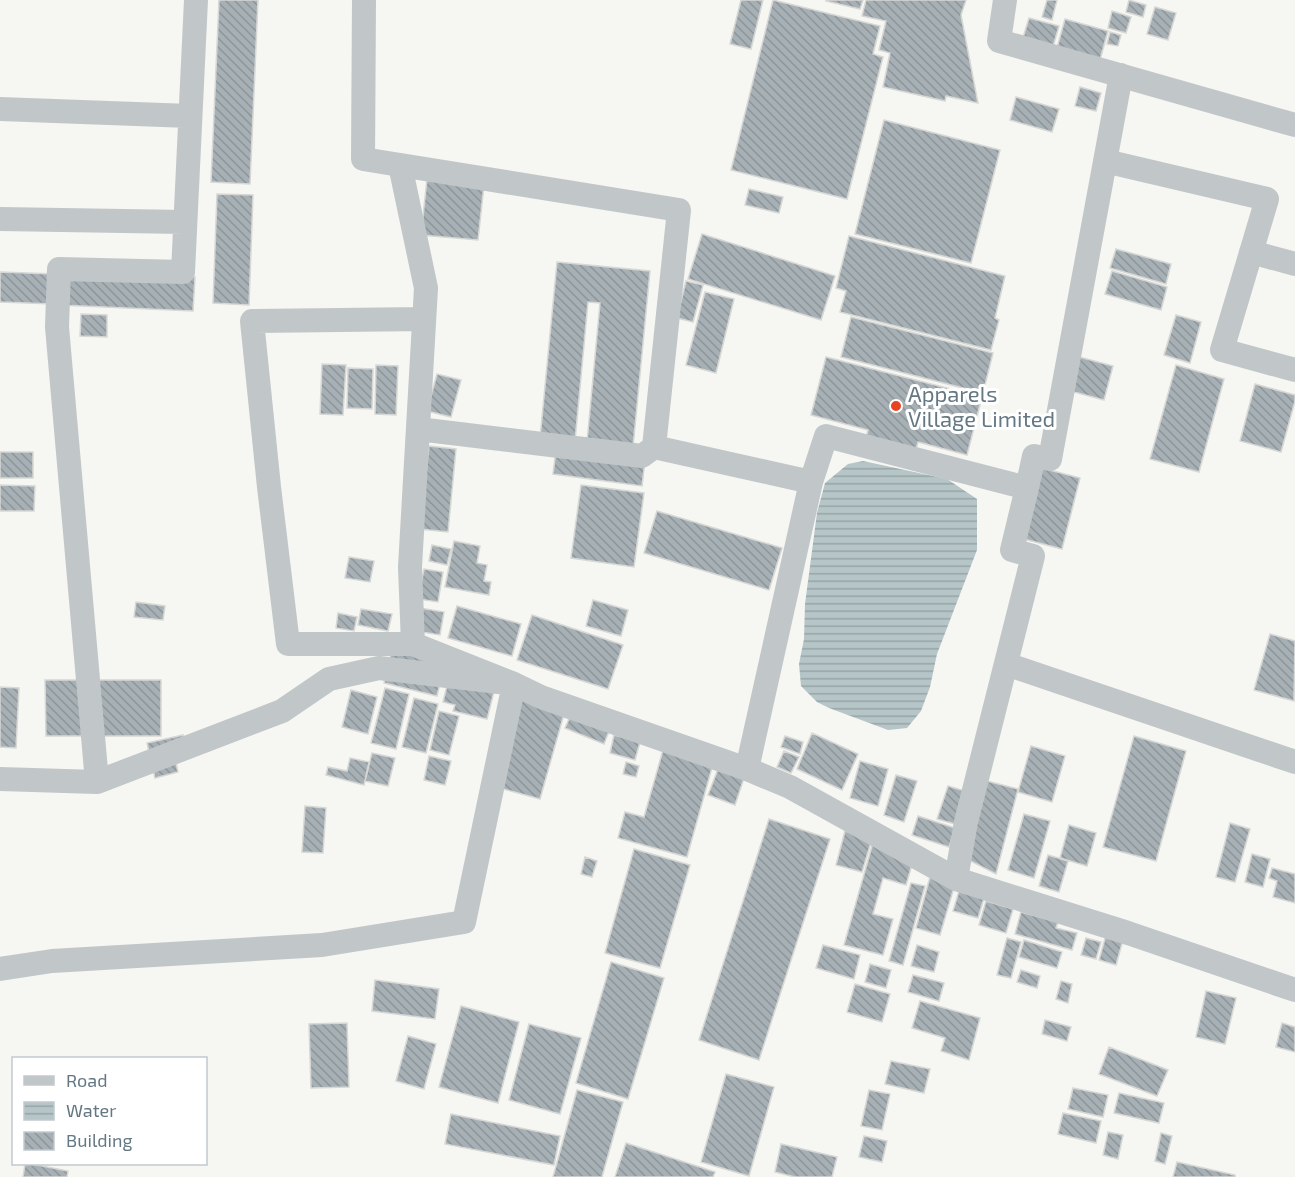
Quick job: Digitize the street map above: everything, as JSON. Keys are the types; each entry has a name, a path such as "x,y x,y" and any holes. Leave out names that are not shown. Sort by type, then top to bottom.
{"street":[{"path":"97,782 57,327 59,268 183,272 196,0"},
{"path":"364,0 363,159 679,210 654,447 642,456 418,429"},
{"path":"1005,0 999,41 1295,125"},
{"path":"956,879 966,822 1034,556 1012,550 1034,456 1050,459 1121,75"},
{"path":"0,109 190,116"},
{"path":"1105,160 1267,199 1222,350 1295,370"},
{"path":"400,165 426,288 410,567 413,644"},
{"path":"0,219 185,222"},
{"path":"1251,252 1295,264"},
{"path":"424,319 252,321 288,644 413,644 541,697 747,769 790,787 956,879 1128,933 1295,990"},
{"path":"747,769 811,482 826,435 1027,488"},
{"path":"654,447 811,482"},
{"path":"1006,664 1295,762"},
{"path":"0,779 97,782 282,711 329,679 379,668 514,684"},
{"path":"0,969 52,962 322,945 464,922 514,684"}],"water":[{"path":"863,461 947,479 977,499 977,550 937,654 930,687 921,711 907,728 888,730 829,708 817,702 801,686 799,664 804,639 805,604 817,513 825,483 848,464"}],"building":[{"path":"219,0 258,0 250,184 211,182"},
{"path":"741,0 763,0 751,49 730,44"},
{"path":"773,0 880,26 873,54 883,57 847,199 731,170"},
{"path":"826,0 863,0 860,9"},
{"path":"866,0 966,0 961,15 978,103 946,96 945,101 883,87 890,53 879,50 886,21 862,16"},
{"path":"1047,0 1057,0 1052,20 1042,17"},
{"path":"1129,0 1146,5 1143,17 1126,12"},
{"path":"1155,7 1176,13 1168,40 1147,34"},
{"path":"1112,11 1131,17 1126,33 1108,28"},
{"path":"1029,18 1059,26 1052,50 1022,41"},
{"path":"1065,19 1108,31 1098,67 1055,55"},
{"path":"1110,32 1121,35 1118,46 1107,44"},
{"path":"1080,87 1101,93 1096,111 1075,106"},
{"path":"1016,97 1059,109 1052,132 1010,120"},
{"path":"884,120 1000,150 971,263 855,234"},
{"path":"427,179 484,185 478,240 421,235"},
{"path":"749,189 783,197 779,213 745,205"},
{"path":"217,194 253,195 249,305 213,303"},
{"path":"702,234 835,276 821,320 688,279"},
{"path":"849,236 1005,276 995,318 999,320 991,350 840,312 846,291 836,288"},
{"path":"1116,249 1171,264 1166,284 1110,268"},
{"path":"557,262 650,271 633,447 587,442 600,303 588,302 575,441 540,438"},
{"path":"1112,271 1167,287 1161,310 1105,294"},
{"path":"0,272 54,274 53,304 0,302"},
{"path":"61,272 195,277 193,311 60,305"},
{"path":"686,281 703,285 693,322 677,318"},
{"path":"705,292 734,299 716,373 686,365"},
{"path":"81,314 107,315 107,337 80,336"},
{"path":"1176,315 1201,322 1190,363 1164,355"},
{"path":"851,317 993,353 983,393 841,357"},
{"path":"1072,355 1113,366 1104,400 1063,389"},
{"name":"Apparels Village Limited","path":"826,357 982,397 967,455 918,442 915,454 865,442 868,430 811,415"},
{"path":"322,364 346,365 343,415 320,414"},
{"path":"376,365 398,366 396,415 375,414"},
{"path":"1176,365 1224,379 1199,472 1150,459"},
{"path":"348,368 373,369 372,409 347,408"},
{"path":"437,374 461,380 451,417 427,411"},
{"path":"1255,384 1295,395 1281,452 1240,441"},
{"path":"429,446 456,449 448,532 420,529"},
{"path":"556,450 645,461 642,486 553,474"},
{"path":"0,452 33,452 33,478 0,478"},
{"path":"1038,467 1080,478 1062,549 1020,538"},
{"path":"0,485 35,486 34,511 0,511"},
{"path":"581,485 644,493 634,567 571,558"},
{"path":"657,511 782,548 769,590 644,553"},
{"path":"454,541 480,546 477,563 487,565 484,581 491,582 489,595 445,587"},
{"path":"432,545 451,549 447,565 429,561"},
{"path":"349,557 374,561 370,582 345,578"},
{"path":"424,569 443,572 438,602 418,599"},
{"path":"593,600 628,610 621,636 586,626"},
{"path":"136,602 165,606 163,620 134,617"},
{"path":"457,606 521,624 512,656 448,638"},
{"path":"420,608 444,612 440,635 416,631"},
{"path":"361,609 392,614 388,631 358,625"},
{"path":"338,613 357,617 354,631 336,628"},
{"path":"532,615 623,645 608,689 517,660"},
{"path":"1270,634 1295,641 1294,701 1254,690"},
{"path":"392,649 445,661 437,696 384,683"},
{"path":"452,665 498,676 487,719 453,711 455,705 443,702"},
{"path":"45,680 161,680 161,736 46,736"},
{"path":"0,687 19,688 16,748 0,747"},
{"path":"385,688 409,694 396,749 371,743"},
{"path":"351,690 377,697 368,734 342,727"},
{"path":"522,695 566,707 540,799 496,787"},
{"path":"414,698 438,704 426,753 402,747"},
{"path":"573,710 611,726 604,744 565,728"},
{"path":"439,711 459,716 449,755 430,750"},
{"path":"812,733 858,754 842,790 797,769"},
{"path":"183,735 186,751 174,753 178,772 155,778 147,743"},
{"path":"614,735 640,742 635,760 610,753"},
{"path":"785,736 803,742 800,754 781,747"},
{"path":"1134,736 1186,751 1156,861 1103,847"},
{"path":"1031,746 1065,756 1052,802 1018,792"},
{"path":"663,750 713,764 687,857 618,838 625,812 644,817"},
{"path":"784,751 799,757 791,773 777,767"},
{"path":"372,753 395,758 388,786 365,781"},
{"path":"429,756 451,761 445,785 424,780"},
{"path":"350,758 369,762 364,785 326,775 328,767 347,771"},
{"path":"860,761 888,769 878,806 850,798"},
{"path":"626,762 639,766 636,777 623,774"},
{"path":"718,769 744,778 735,805 708,795"},
{"path":"896,775 917,781 904,822 884,815"},
{"path":"983,780 1018,789 996,874 963,857"},
{"path":"948,786 965,791 955,824 937,819"},
{"path":"305,806 326,808 323,853 302,852"},
{"path":"1024,814 1050,821 1034,878 1008,870"},
{"path":"918,816 955,828 949,847 912,835"},
{"path":"769,819 830,839 759,1060 699,1040"},
{"path":"1230,823 1250,829 1235,882 1216,877"},
{"path":"1069,825 1096,833 1087,866 1060,858"},
{"path":"845,831 872,839 862,872 836,865"},
{"path":"874,839 916,851 906,885 883,878 873,914 893,919 883,955 844,945"},
{"path":"634,849 690,865 660,968 605,953"},
{"path":"1252,854 1270,859 1263,887 1245,882"},
{"path":"1048,855 1068,861 1059,892 1039,886"},
{"path":"585,857 597,861 592,877 581,874"},
{"path":"1272,868 1295,874 1295,903 1273,897 1277,881 1269,878"},
{"path":"930,877 955,884 940,935 916,928"},
{"path":"911,883 925,886 903,965 889,961"},
{"path":"959,891 984,898 978,918 953,911"},
{"path":"986,901 1013,909 1006,933 979,925"},
{"path":"1021,912 1058,922 1056,928 1077,933 1072,950 1015,934"},
{"path":"1106,935 1123,940 1116,965 1099,960"},
{"path":"1007,938 1021,942 1011,978 997,975"},
{"path":"1086,938 1101,942 1096,959 1081,955"},
{"path":"1024,940 1062,952 1057,968 1019,957"},
{"path":"823,945 860,955 854,979 816,968"},
{"path":"917,945 939,952 934,972 911,966"},
{"path":"611,962 664,978 628,1099 576,1083"},
{"path":"870,964 891,970 886,988 865,982"},
{"path":"1021,970 1040,976 1037,988 1017,982"},
{"path":"913,975 944,983 939,1001 908,992"},
{"path":"375,980 439,989 435,1019 372,1011"},
{"path":"1061,981 1072,984 1068,1003 1056,999"},
{"path":"855,984 890,994 882,1022 847,1012"},
{"path":"1206,991 1236,998 1225,1044 1196,1037"},
{"path":"920,1001 980,1018 969,1060 941,1051 945,1038 912,1028"},
{"path":"461,1006 519,1022 498,1103 439,1087"},
{"path":"1045,1020 1071,1027 1067,1041 1042,1034"},
{"path":"347,1023 349,1087 311,1088 309,1024"},
{"path":"1282,1023 1295,1027 1295,1052 1276,1047"},
{"path":"529,1024 581,1038 560,1114 509,1100"},
{"path":"408,1036 436,1044 424,1089 396,1081"},
{"path":"1109,1047 1168,1070 1157,1096 1099,1074"},
{"path":"891,1061 930,1069 924,1093 885,1084"},
{"path":"726,1074 774,1087 749,1176 701,1162"},
{"path":"1073,1088 1108,1095 1103,1117 1068,1109"},
{"path":"577,1090 623,1102 602,1177 553,1177"},
{"path":"869,1090 890,1094 882,1130 861,1126"},
{"path":"1119,1093 1164,1103 1159,1123 1114,1113"},
{"path":"1063,1113 1101,1121 1096,1143 1058,1134"},
{"path":"451,1114 560,1136 554,1165 445,1144"},
{"path":"1108,1132 1123,1135 1118,1159 1103,1155"},
{"path":"1161,1133 1172,1136 1165,1164 1155,1161"},
{"path":"864,1136 887,1141 882,1162 859,1157"},
{"path":"626,1143 715,1172 713,1177 615,1177"},
{"path":"781,1144 837,1157 832,1177 795,1177 775,1172"},
{"path":"1177,1162 1235,1175 1235,1177 1173,1177"},
{"path":"25,1165 68,1171 67,1177 23,1177"}],"place":[{"name":"Apparels Village Limited","path":"896,406"}]}
